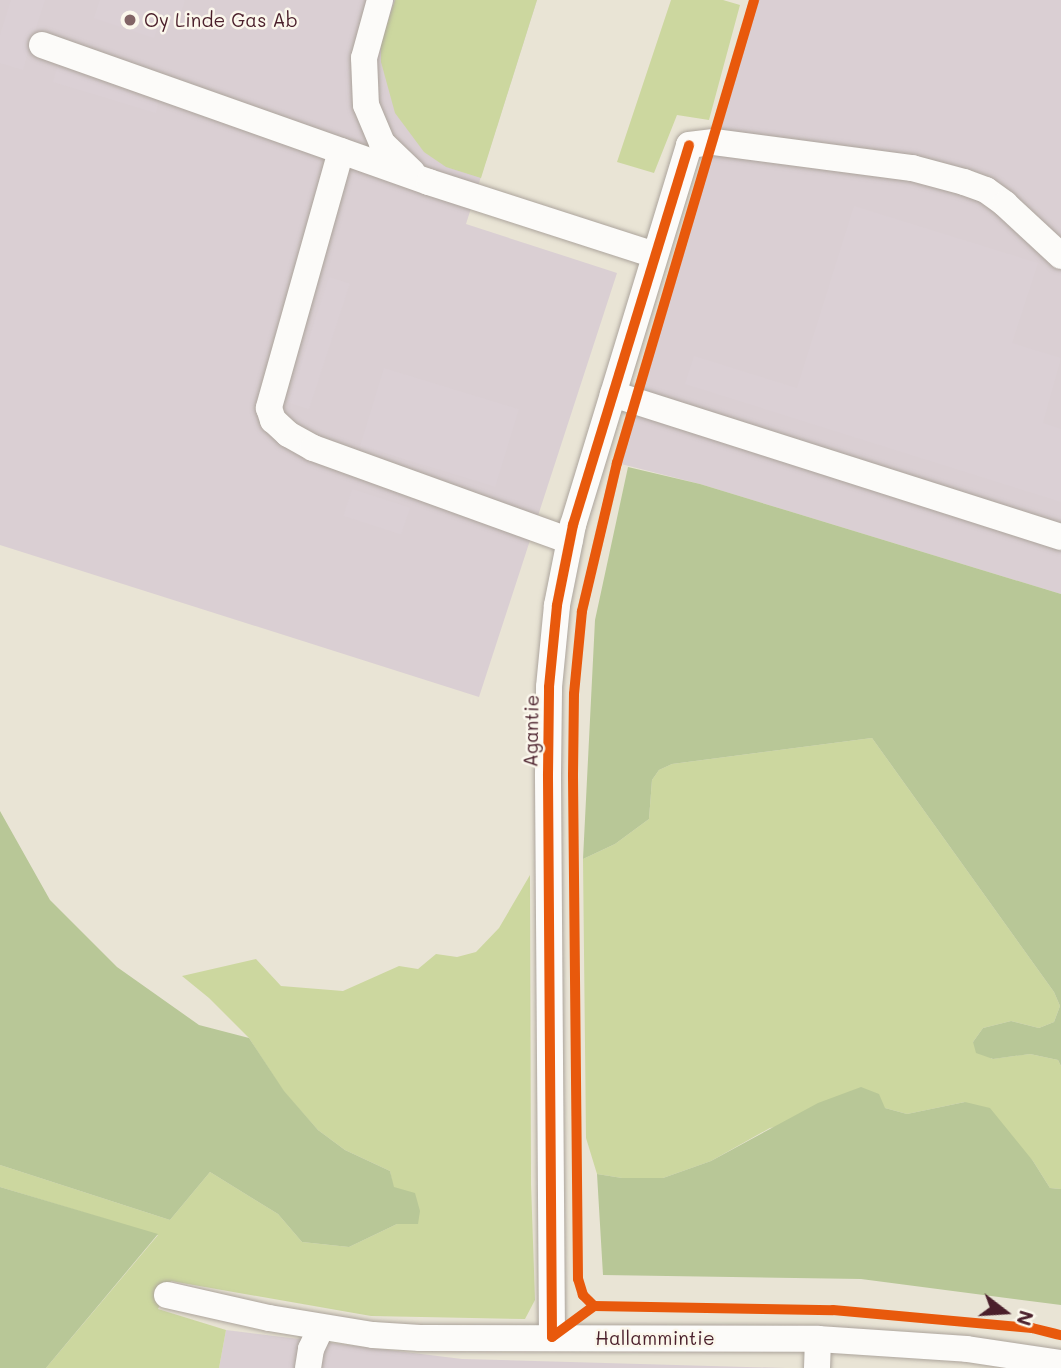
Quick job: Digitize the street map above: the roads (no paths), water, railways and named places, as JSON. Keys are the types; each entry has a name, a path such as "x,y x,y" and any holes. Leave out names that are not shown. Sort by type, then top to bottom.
{"street":[{"path":"380,0 364,58 366,106 382,143 403,166 429,182"},
{"path":"42,45 429,182 655,255"},
{"name":"Agantie","path":"552,1337 549,687 557,605 570,541 612,394 689,145 713,142 912,168 964,182 986,190 1005,204 1061,256"},
{"path":"341,151 270,408 273,420 288,434 313,448 570,541"},
{"path":"612,394 1061,537"},
{"name":"Hallammintie","path":"167,1295 321,1328 419,1338 818,1339 967,1349 1061,1363"},
{"path":"308,1368 311,1349 321,1328"},
{"path":"817,1368 818,1339"}],"place":[{"name":"Oy Linde Gas Ab","path":"130,20"}]}
